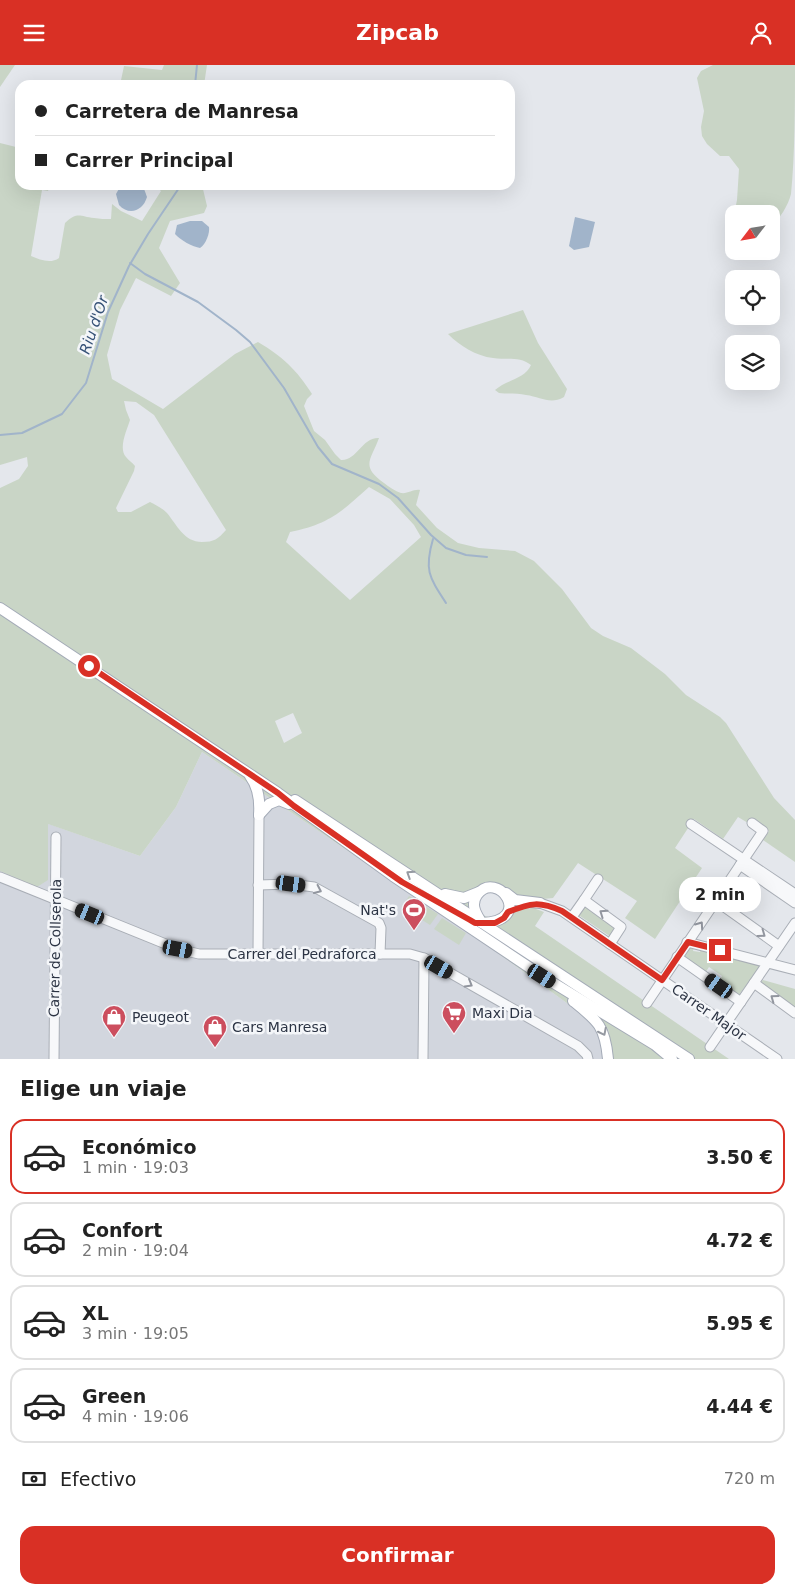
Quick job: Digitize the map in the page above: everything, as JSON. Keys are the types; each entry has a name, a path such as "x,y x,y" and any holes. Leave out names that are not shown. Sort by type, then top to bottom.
{"main road":[{"path":"0,608 278,793 412,888 542,976 682,1059"},
{"path":"247,772 255,782 258,791 259,815"},
{"path":"278,793 291,797 312,809 536,957 672,1054 689,1059"},
{"path":"259,815 269,804 279,800 294,806"},
{"path":"433,889 451,897 464,898 491,887 503,891 515,900 540,903"},
{"path":"412,888 470,920 482,923 495,923 505,915 540,903"},
{"path":"503,891 510,904 505,915 504,927 509,934 536,957"},
{"path":"480,892 475,898 474,908 486,931 514,951 597,1020 607,1040 608,1059"}],"street":[{"path":"258,953 259,815"},
{"path":"646,1003 763,831 752,823"},
{"path":"691,824 795,903"},
{"name":"Carrer de Collserola","path":"54,1059 56,837"},
{"path":"742,862 795,894"},
{"name":"Carrer del Pedraforca","path":"0,877 178,949 199,954 410,954 424,958 578,1046 587,1055 588,1059"},
{"path":"572,917 598,879"},
{"path":"258,885 291,884 314,887 378,923 381,928 380,954"},
{"path":"584,900 622,927 610,944"},
{"path":"716,901 779,946"},
{"name":"Carrer Major","path":"540,903 572,917 777,1059"},
{"path":"710,1047 795,923"},
{"path":"688,942 795,970"},
{"path":"678,957 741,1001"},
{"path":"423,1059 424,958"},
{"path":"754,983 795,1013"}],"shaded area":[{"path":"202,752 481,941 582,1014 608,1029 613,1059 0,1059 0,807 140,856 176,807"}],"green space":[{"path":"0,65 15,65 0,87"},
{"path":"164,65 207,65 205,80 121,80 124,66 162,70"},
{"path":"713,65 795,65 794,147 791,194 780,217 780,205 736,205 739,169 729,156 720,156 707,144 702,136 701,127 704,111 697,78 701,71"},
{"path":"0,143 15,147 15,190 42,190 31,256 45,261 53,261 59,258 65,223 73,217 111,219 112,204 121,211 142,221 161,191 160,190 203,190 207,206 204,213 170,221 159,248 180,283 171,296 136,278 120,310 107,355 112,379 163,409 235,354 258,342 267,347 295,371 312,394 304,406 314,431 325,440 341,460 351,457 368,441 379,438 370,462 372,472 377,477 401,493 420,490 416,505 437,528 458,543 479,548 515,551 534,561 562,589 591,628 603,636 631,648 665,674 686,695 720,717 726,723 774,798 795,820 795,862 763,840 769,831 752,819 748,823 738,817 723,839 694,819 675,848 702,868 655,939 625,918 637,901 578,863 553,898 543,899 536,909 544,912 535,926 729,1059 613,1059 608,1029 582,1014 481,941 202,752 176,807 140,856 48,824 48,880 37,887 0,871 0,488 19,479 28,466 27,457 0,465","holes":["124,401 136,402 154,415 226,530 218,538 206,542 190,539 165,511 150,502 131,512 118,512 116,508 135,466 126,457 123,449 130,420","369,487 390,499 414,525 421,537 350,600 286,542 290,532 315,525 342,511","293,713 302,733 284,743 275,721","489,892 498,894 504,902 503,912 495,918 484,915 478,906 481,897"]},
{"path":"523,310 538,343 567,389 564,397 550,400 523,394 499,393 495,390 520,376 531,365 518,359 493,358 474,353 448,334"},
{"path":"409,896 438,914 430,925 402,907"},
{"path":"584,904 618,928 611,937 577,914"},
{"path":"442,918 466,933 459,945 434,929"},
{"path":"691,946 694,947 693,951 700,952 701,949 761,965 739,995 719,982 722,976 709,967 705,973 683,958"},
{"path":"763,980 795,989 795,1009 759,984"}],"water":[{"path":"118,190 144,190 147,197 139,209 131,211 119,205 116,194"},
{"path":"575,217 595,222 589,247 574,250 569,246"},
{"path":"190,221 202,221 209,227 207,238 200,248 187,243 175,234 177,225"}],"waterway":[{"name":"Riu d'Or","path":"196,80 197,65"},
{"name":"Riu d'Or","path":"0,435 22,433 62,414 86,383 108,312 129,266 178,190"},
{"path":"130,263 145,274 198,302 250,342 284,388 318,447 332,464 379,484 398,498 431,535 446,548 466,555 487,557"},
{"path":"433,539 429,558 430,573 446,603"}],"place":[{"name":"Nat's","path":"414,931"},
{"name":"Maxi Dia","path":"454,1034"},
{"name":"Peugeot","path":"114,1038"},
{"name":"Cars Manresa","path":"215,1048"}],"route":[{"path":"89,666 278,793 402,882 475,923 495,923 504,918 508,912 540,903 550,906 562,911 662,980 688,942 720,950"}]}
